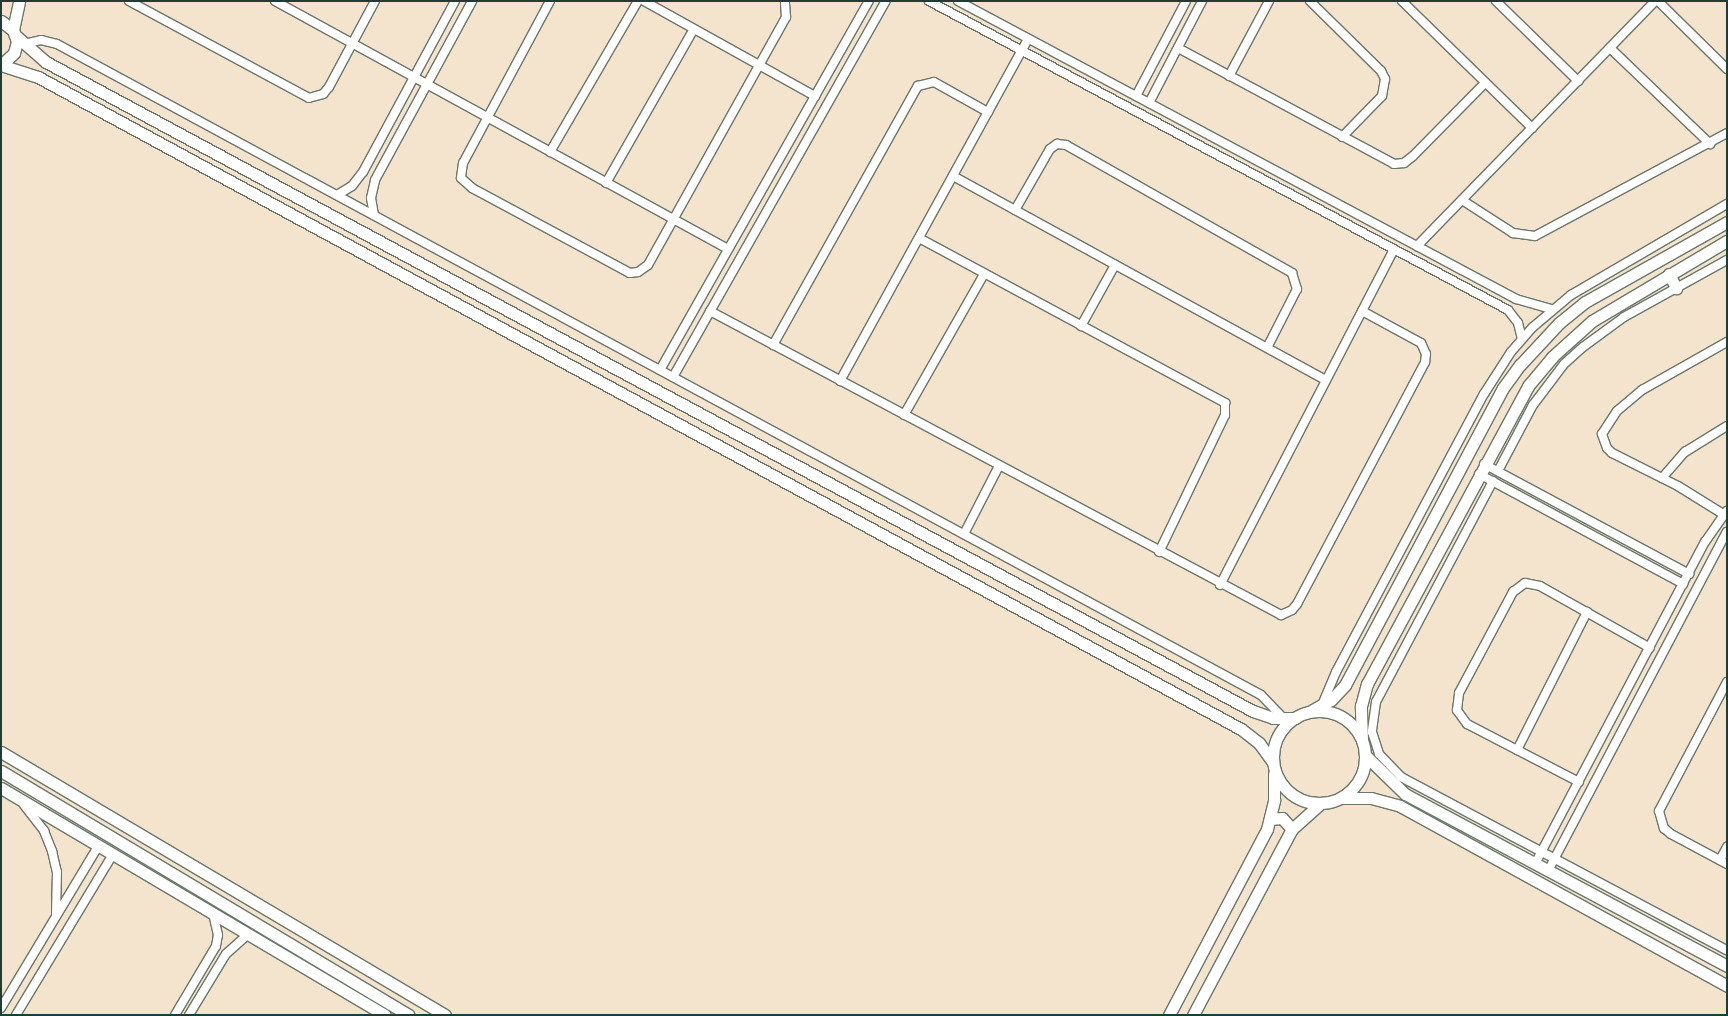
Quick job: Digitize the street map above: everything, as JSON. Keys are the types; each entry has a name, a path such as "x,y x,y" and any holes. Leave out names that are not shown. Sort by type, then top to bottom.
{"street":[{"path":"129,1 309,98 326,91 375,1"},
{"path":"275,1 728,250"},
{"path":"337,195 352,186 363,172 455,1"},
{"path":"374,215 372,198 375,180 472,1"},
{"path":"550,1 461,168 464,183 630,273 638,272 648,265 786,17 785,1"},
{"path":"550,152 638,1"},
{"path":"644,1 815,96"},
{"path":"660,370 869,1"},
{"path":"673,377 886,1"},
{"path":"929,1 1508,310 1518,323 1522,339"},
{"path":"958,1 1516,299 1552,310"},
{"path":"1136,96 1186,1"},
{"path":"1149,103 1202,1"},
{"path":"1229,76 1269,1"},
{"path":"1310,1 1381,70 1385,79 1382,96 1342,137"},
{"path":"1402,1 1532,128"},
{"path":"1496,1 1578,81"},
{"path":"1417,246 1657,1 1727,69"},
{"path":"20,4 14,33 14,53 1,65 38,77 1241,729 1259,743 1288,792 1303,801 1320,804"},
{"path":"1,21 24,44 46,62 1253,711 1289,718 1322,706 1345,684 1502,388 1551,331 1585,302 1727,222"},
{"path":"606,183 694,29"},
{"path":"840,381 1028,39"},
{"path":"24,44 41,40 57,44 1262,695 1289,718"},
{"path":"1178,48 1389,162 1404,163 1485,82"},
{"path":"1610,48 1710,144"},
{"path":"773,345 918,86 934,82 988,112"},
{"path":"1462,200 1513,233 1535,236 1710,144 1727,133"},
{"path":"1015,210 1050,149 1057,144 1066,145 1292,273 1297,289 1267,348"},
{"path":"953,176 1326,380"},
{"path":"1322,706 1339,666 1484,394 1522,339 1552,310 1584,286 1727,204"},
{"path":"919,238 1221,399 1226,406 1226,415 1159,552"},
{"path":"1341,798 1361,775 1365,755 1362,740 1361,706 1367,684 1518,402 1565,344 1592,321 1727,241"},
{"path":"1220,585 1394,249"},
{"path":"1498,471 1533,405 1564,364 1603,330 1727,260"},
{"path":"1081,326 1115,265"},
{"path":"904,415 984,274"},
{"path":"1669,274 1676,288"},
{"path":"710,311 1277,614 1292,610 1425,362 1426,354 1421,343 1362,311"},
{"path":"1551,331 1565,344"},
{"path":"1536,862 1683,584 1725,513 1607,448 1602,434 1604,426 1642,390 1727,342"},
{"path":"1662,478 1685,452 1727,426"},
{"path":"964,534 999,466"},
{"path":"1481,469 1498,471 1689,574"},
{"path":"1481,469 1493,482 1683,584"},
{"path":"1493,482 1376,702 1372,732 1384,761 1401,777 1555,857 1727,950"},
{"path":"1548,869 1727,532"},
{"path":"1579,782 1460,718 1456,710 1460,694 1518,586 1533,583 1650,648"},
{"path":"1517,750 1587,612"},
{"path":"1666,617 1678,623"},
{"path":"1727,682 1659,811 1660,820 1671,834 1723,862 1727,847"},
{"path":"1309,712 1336,714 1352,724 1362,740"},
{"path":"1168,1015 1270,818 1273,766 1278,737 1289,718"},
{"path":"1,752 445,1015"},
{"path":"1365,755 1405,794 1536,862 1727,966"},
{"path":"1,771 409,1015"},
{"path":"1,788 385,1015"},
{"path":"17,798 36,819 52,851 59,894 56,916"},
{"path":"1193,1015 1292,829 1320,804 1341,798 1371,798 1400,806 1727,986"},
{"path":"1270,818 1282,818 1292,829"},
{"path":"1,1008 106,833"},
{"path":"16,1015 113,854"},
{"path":"76,884 84,886 89,893"},
{"path":"175,1015 216,946 218,935 214,914"},
{"path":"233,925 239,915"},
{"path":"189,1015 226,954 248,934"}]}
